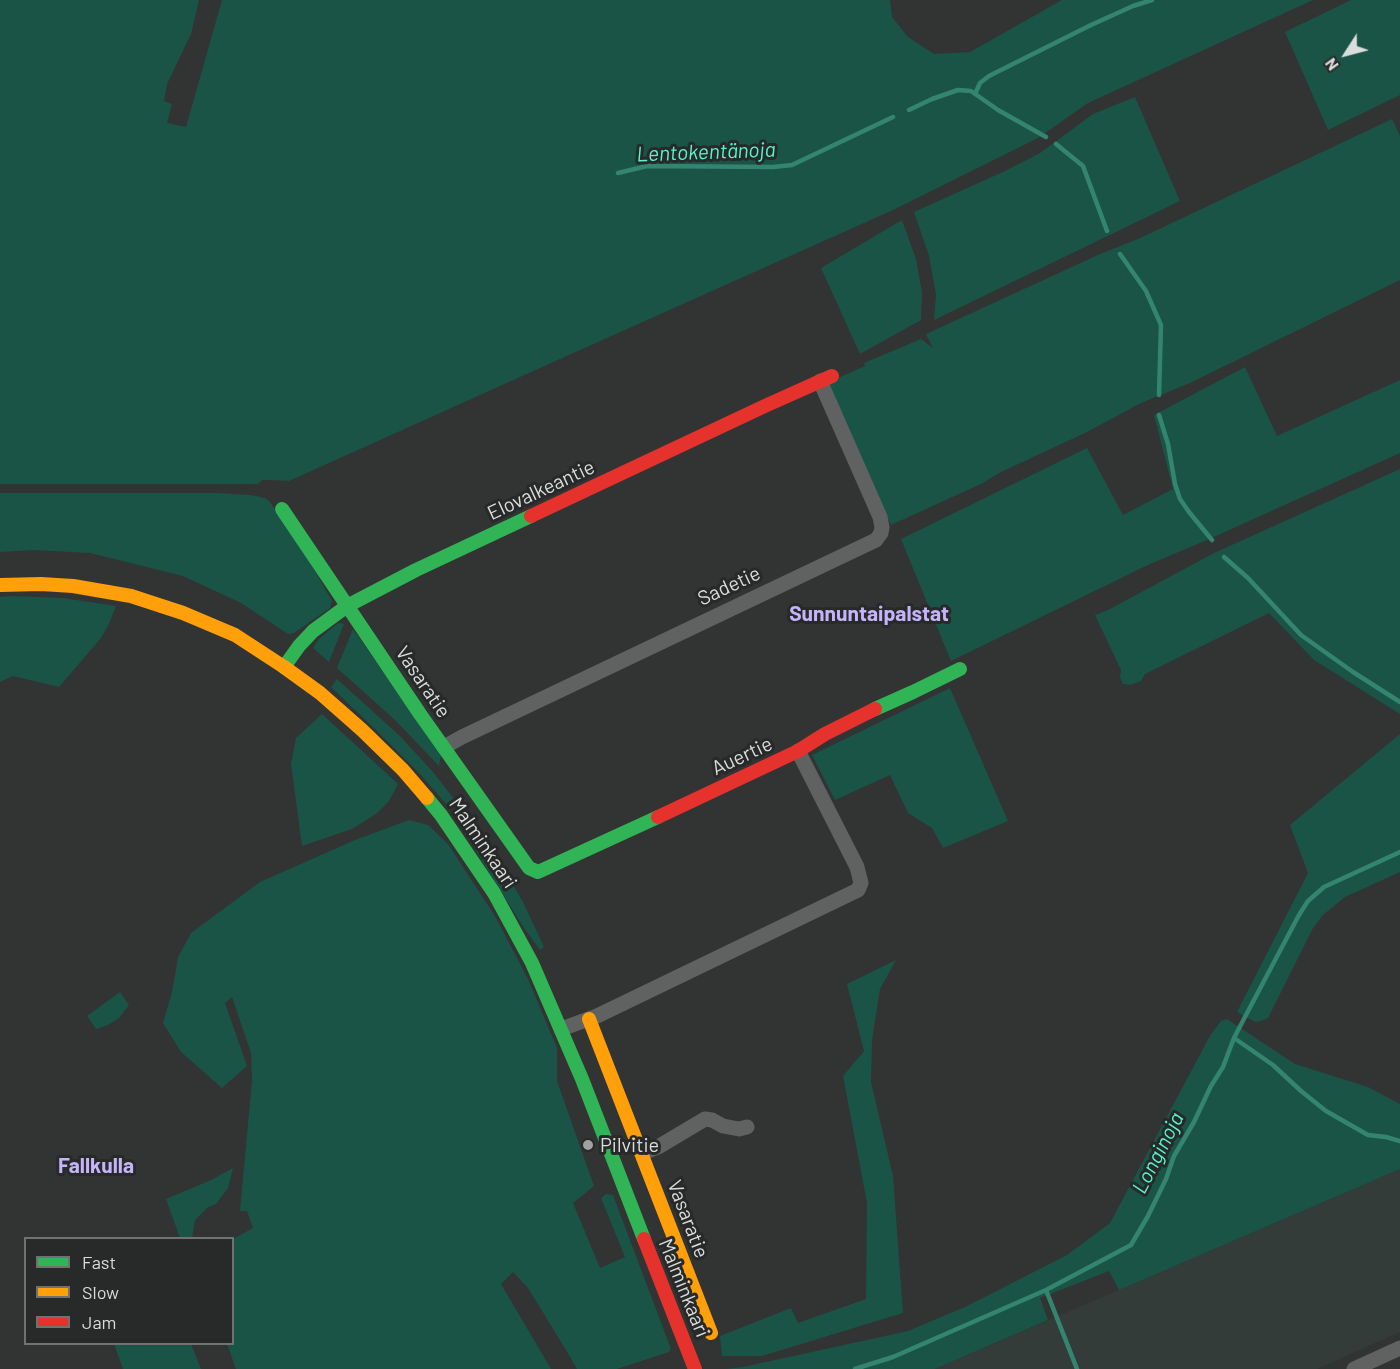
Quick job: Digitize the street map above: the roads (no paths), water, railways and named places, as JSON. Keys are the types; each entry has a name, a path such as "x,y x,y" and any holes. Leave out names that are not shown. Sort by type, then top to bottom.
{"street":[{"name":"Elovalkeantie","path":"284,667 305,638 347,606 416,570 826,379"},
{"name":"Sadetie","path":"444,747 876,540 881,533 880,517 826,379"},
{"name":"Vasaratie","path":"282,509 526,864 538,872"},
{"name":"Malminkaari","path":"0,585 73,586 132,596 183,613 235,635 320,693 362,730 431,801 494,893 532,963 561,1029 695,1369"},
{"name":"Auertie","path":"538,872 798,751 869,711 960,669"},
{"path":"561,1029 589,1019 858,890 861,884 858,867 798,751"},
{"name":"Vasaratie","path":"589,1019 711,1333"},
{"path":"642,1153 658,1147 705,1119 723,1126 739,1129 747,1127"},
{"path":"1354,1369 1400,1348"}],"waterway":[{"path":"975,94 980,83 989,76 1091,25 1152,0"},
{"name":"Lentokentänoja","path":"909,110 958,90 971,91 998,110 1046,137"},
{"name":"Lentokentänoja","path":"618,173 647,166 773,167 792,165 893,117"},
{"name":"Lentokentänoja","path":"1056,144 1083,166 1107,231"},
{"name":"Lentokentänoja","path":"1120,254 1146,291 1161,325 1159,395"},
{"name":"Lentokentänoja","path":"1159,415 1180,499 1212,540"},
{"name":"Lentokentänoja","path":"1224,557 1248,578 1301,635 1400,702"},
{"name":"Longinoja","path":"855,1369 893,1357 1046,1290 1131,1245 1166,1179 1174,1156 1223,1067 1234,1038 1308,901 1324,887 1400,852"},
{"path":"1234,1038 1273,1065 1326,1111 1368,1135 1400,1141"},
{"path":"1046,1290 1077,1369"}],"place":[{"name":"Pilvitie","path":"588,1145"}],"district":[{"name":"Sunnuntaipalstat","path":"869,614"},
{"name":"Fallkulla","path":"96,1166"}]}
